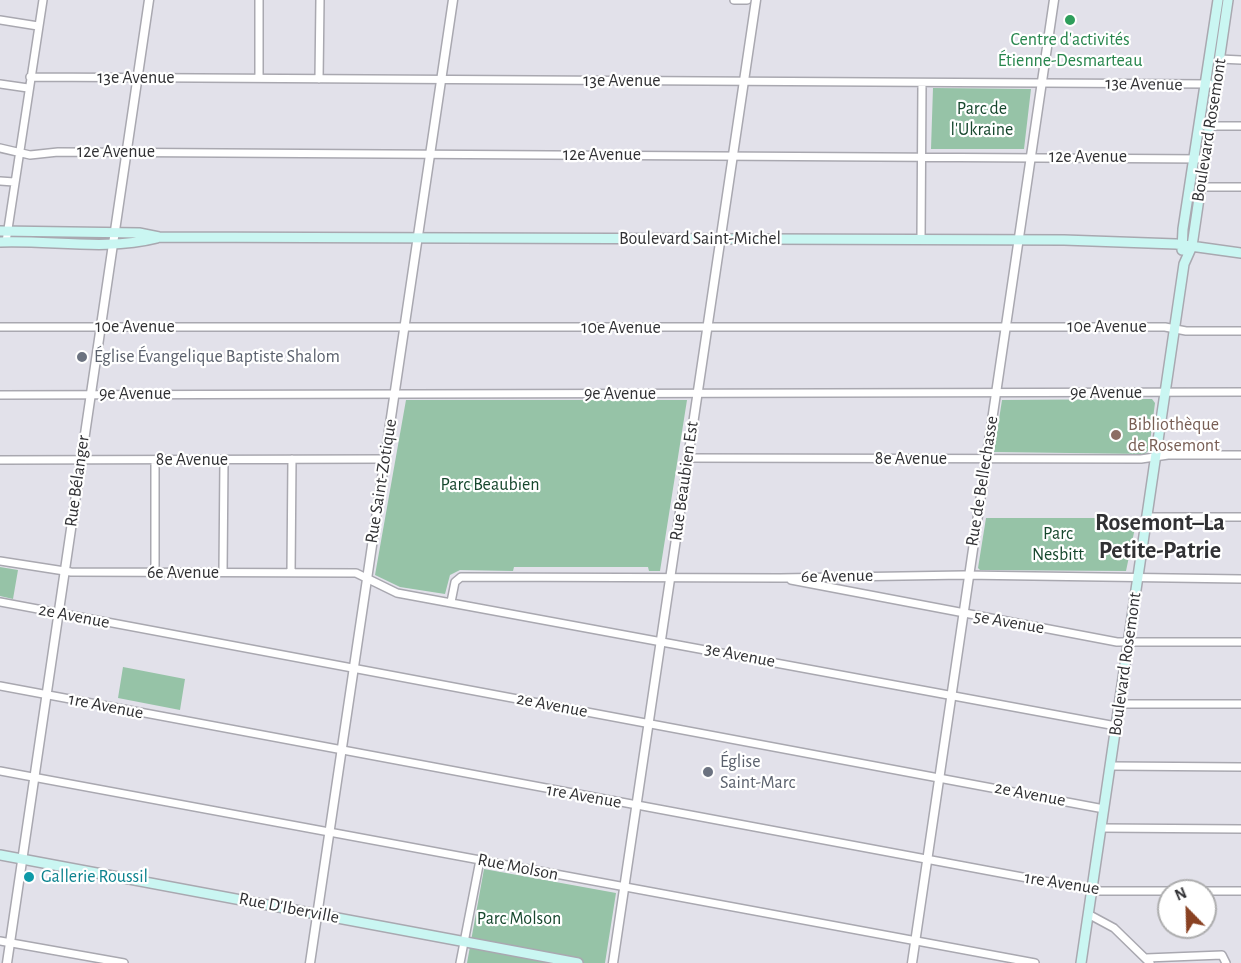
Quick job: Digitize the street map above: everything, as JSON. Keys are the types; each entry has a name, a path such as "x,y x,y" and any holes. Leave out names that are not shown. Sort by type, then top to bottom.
{"main road":[{"name":"Boulevard Rosemont","path":"1185,258 1181,245 1200,158 1218,0"},
{"name":"Boulevard Rosemont","path":"1210,84 1220,59 1228,0"},
{"name":"Boulevard Rosemont","path":"1081,963 1185,258 1192,246 1200,187 1200,158"},
{"name":"Boulevard Saint-Michel","path":"3,231 139,232 159,237"},
{"name":"Boulevard Saint-Michel","path":"3,242 112,243 137,242 159,237 921,239 1181,245 1241,253"},
{"name":"Rue D'Iberville","path":"0,855 578,963"}],"street":[{"path":"3,242 3,231 14,182 44,0"},
{"name":"Rue Bélanger","path":"7,963 149,0"},
{"path":"259,0 259,78"},
{"path":"319,79 320,0"},
{"name":"Rue Saint-Zotique","path":"310,963 453,0"},
{"path":"734,0 747,0"},
{"name":"Rue Beaubien Est","path":"613,963 756,0"},
{"name":"Rue de Bellechasse","path":"912,963 1054,0"},
{"path":"0,20 38,26"},
{"path":"1220,59 1241,60"},
{"name":"13e Avenue","path":"30,77 1210,84"},
{"path":"921,239 922,83"},
{"path":"0,84 28,88"},
{"path":"1204,126 1241,126"},
{"name":"12e Avenue","path":"0,148 30,155 58,152 127,152 1200,158"},
{"path":"0,181 14,182"},
{"path":"1200,187 1241,188"},
{"name":"10e Avenue","path":"0,327 1005,327 1241,331"},
{"name":"9e Avenue","path":"0,395 1241,392"},
{"name":"8e Avenue","path":"688,458 1141,459 1241,455"},
{"path":"291,573 292,459"},
{"name":"8e Avenue","path":"0,460 385,459"},
{"path":"155,460 155,573"},
{"path":"223,572 224,460"},
{"path":"1148,517 1241,517"},
{"name":"6e Avenue","path":"0,561 63,571 356,573 367,578"},
{"name":"6e Avenue","path":"451,602 455,582 461,577 780,578 968,575 1241,579"},
{"name":"3e Avenue","path":"367,578 397,593 1116,726"},
{"name":"5e Avenue","path":"780,578 1128,642 1241,642"},
{"name":"2e Avenue","path":"0,602 1104,809"},
{"name":"1re Avenue","path":"0,686 1092,890 1157,891"},
{"path":"1119,704 1241,704"},
{"path":"1110,766 1241,767"},
{"name":"Rue Molson","path":"0,771 1035,963"},
{"path":"1101,828 1241,829"},
{"path":"460,963 480,860"},
{"path":"1217,891 1241,891"},
{"path":"1088,914 1114,928 1148,961 1222,955 1226,963"},
{"path":"0,941 124,963"},
{"path":"1203,957 1210,963"}],"green space":[{"name":"Parc de l'Ukraine","path":"933,88 1031,89 1024,149 931,149"},
{"path":"1152,399 1155,403 1149,450 1145,454 994,452 1002,400"},
{"name":"Parc Beaubien","path":"406,400 687,400 660,571 649,571 648,567 514,567 513,571 460,570 450,575 445,594 400,587 375,575"},
{"name":"Parc Nesbitt","path":"986,518 1137,518 1126,571 980,570 978,568"},
{"path":"0,567 18,570 13,599 0,596"},
{"path":"123,667 185,679 180,710 118,698"},
{"name":"Parc Molson","path":"484,869 616,893 605,963 467,963"}],"place":[{"name":"Centre d'activités Étienne-Desmarteau","path":"1070,20"},
{"name":"Église Évangelique Baptiste Shalom","path":"82,357"},
{"name":"Bibliothèque de Rosemont","path":"1116,435"},
{"name":"Église Saint-Marc","path":"708,772"},
{"name":"Gallerie Roussil","path":"29,877"}],"district":[{"name":"Rosemont–La Petite-Patrie","path":"1160,537"}]}
